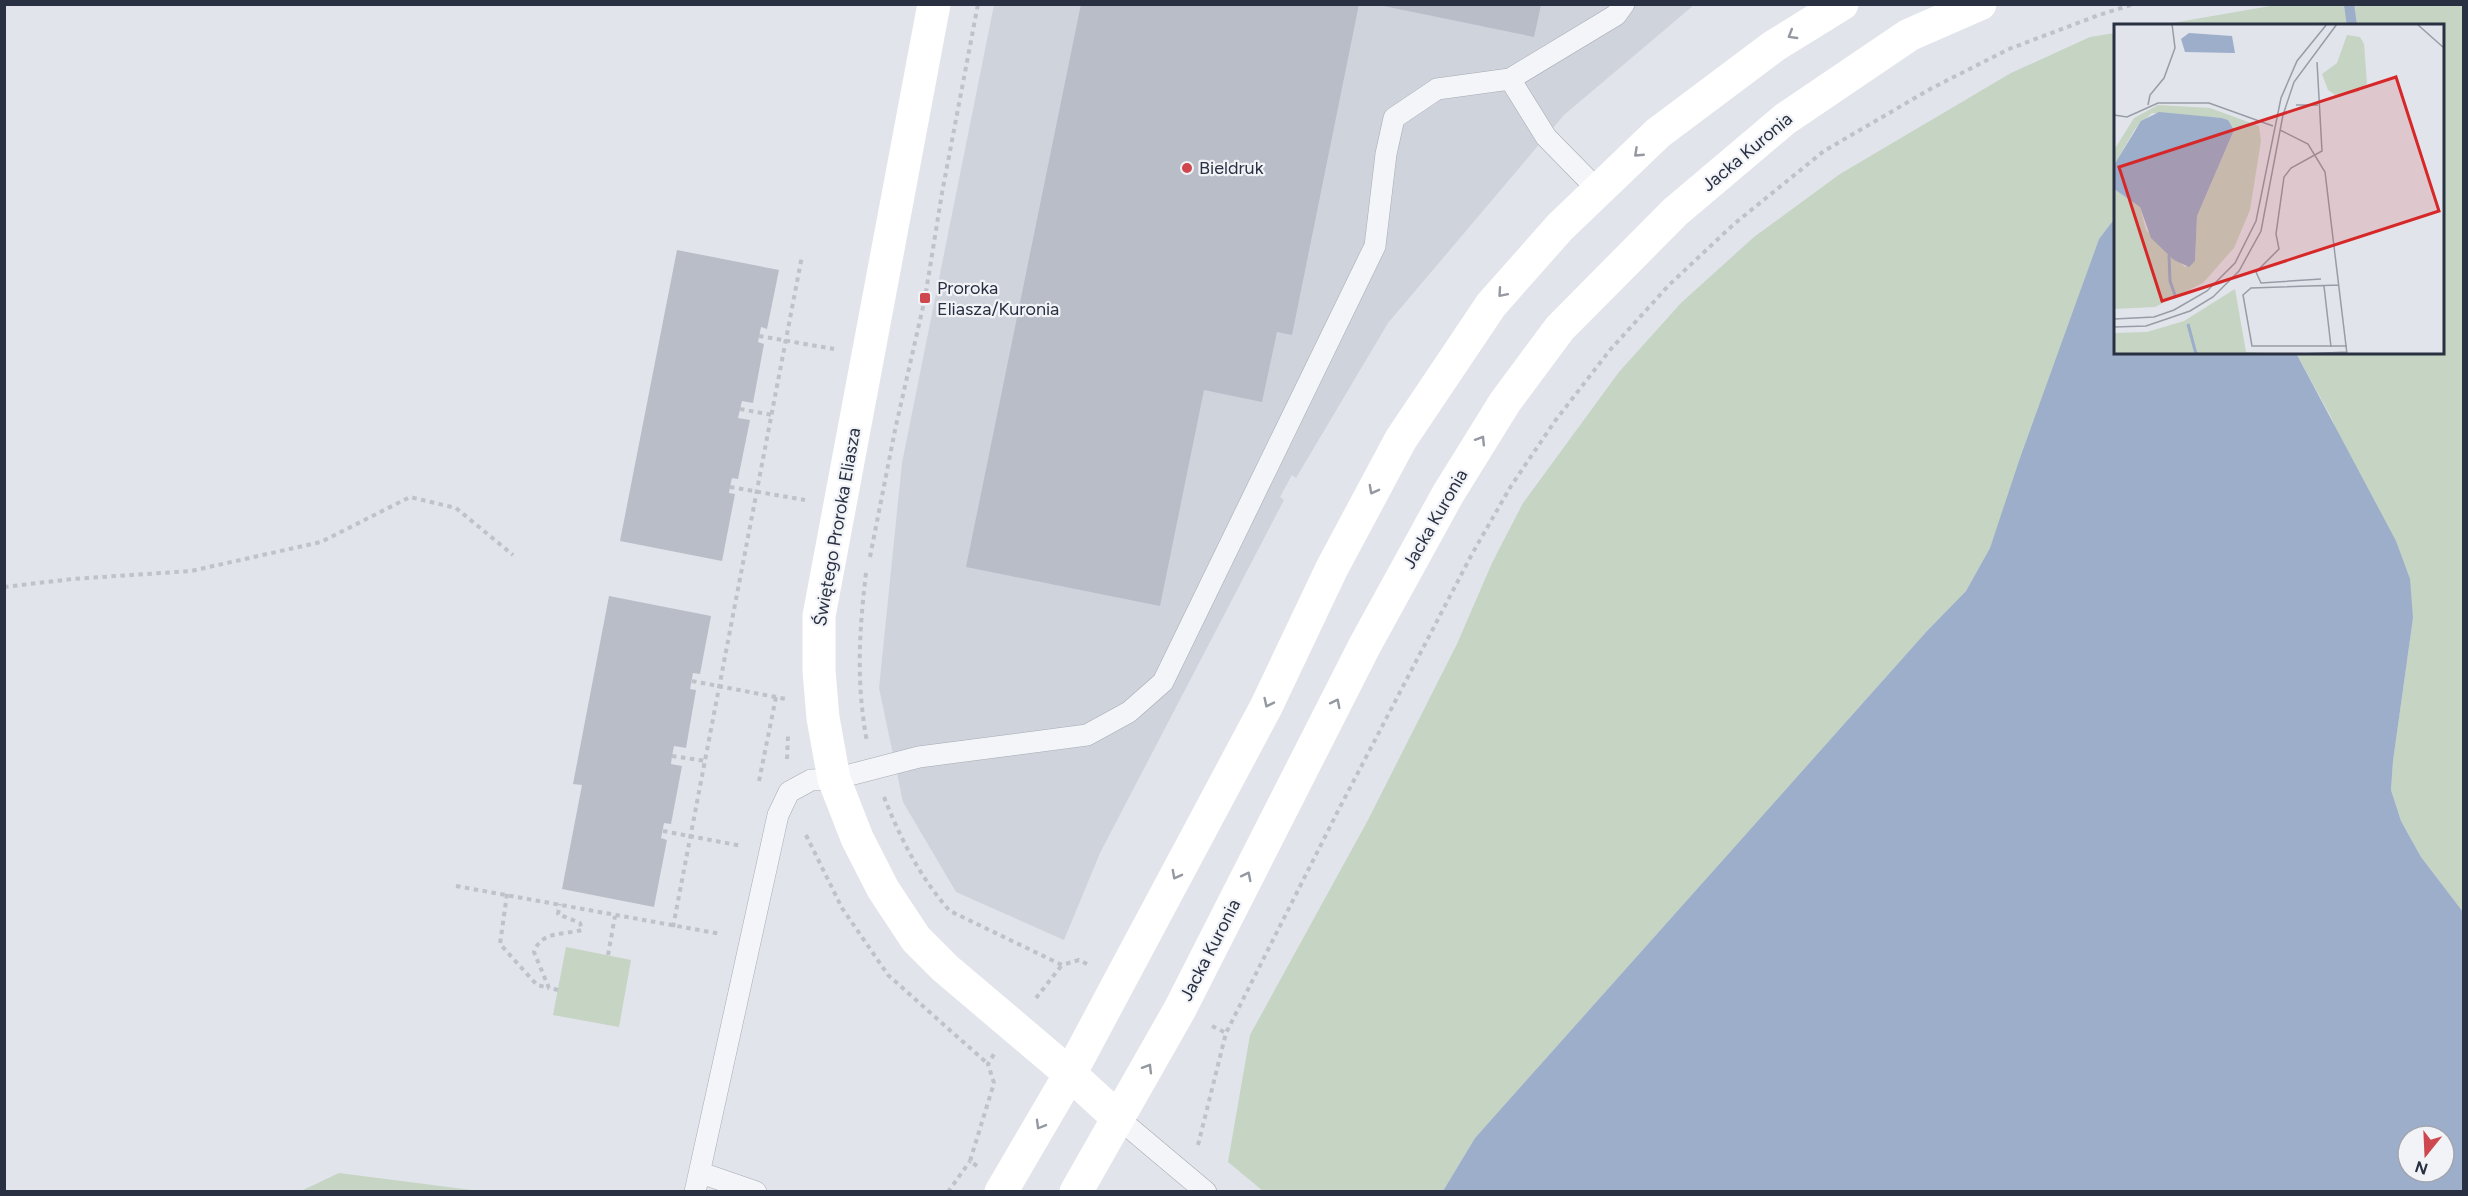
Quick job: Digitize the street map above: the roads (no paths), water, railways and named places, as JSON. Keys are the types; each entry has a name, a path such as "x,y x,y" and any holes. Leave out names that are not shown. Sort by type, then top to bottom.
{"main road":[{"name":"Świętego Proroka Eliasza","path":"934,4 819,616 819,671 823,718 834,778 857,838 883,890 916,939 945,968 1118,1118"},
{"path":"1004,1188 1070,1074 1260,717 1332,568 1401,439 1491,305 1560,226 1658,134 1774,46 1842,4"},
{"name":"Jacka Kuronia","path":"1076,1191 1180,1009 1360,655 1448,494 1505,402 1560,327 1675,212 1785,119 1909,35 1980,4"}],"lane":[{"path":"756,1191 698,1182 778,815 789,792 811,780 834,778 919,757 1087,735 1129,712 1163,682 1374,246 1386,154 1394,118 1437,89 1510,79 1616,15 1624,4"},
{"path":"1510,79 1546,137 1598,190"},
{"path":"1118,1118 1206,1191"}],"water":[{"path":"2114,219 2114,354 2297,354 2396,541 2410,579 2413,618 2391,790 2401,821 2421,857 2463,912 2463,1191 1443,1191 1475,1138 1927,631 1966,591 1990,548 2099,239"}],"waterway":[{"path":"2349,4 2352,24"}],"place":[{"name":"Bieldruk","path":"1187,168"},
{"name":"Proroka Eliasza/Kuronia","path":"925,298"}]}
